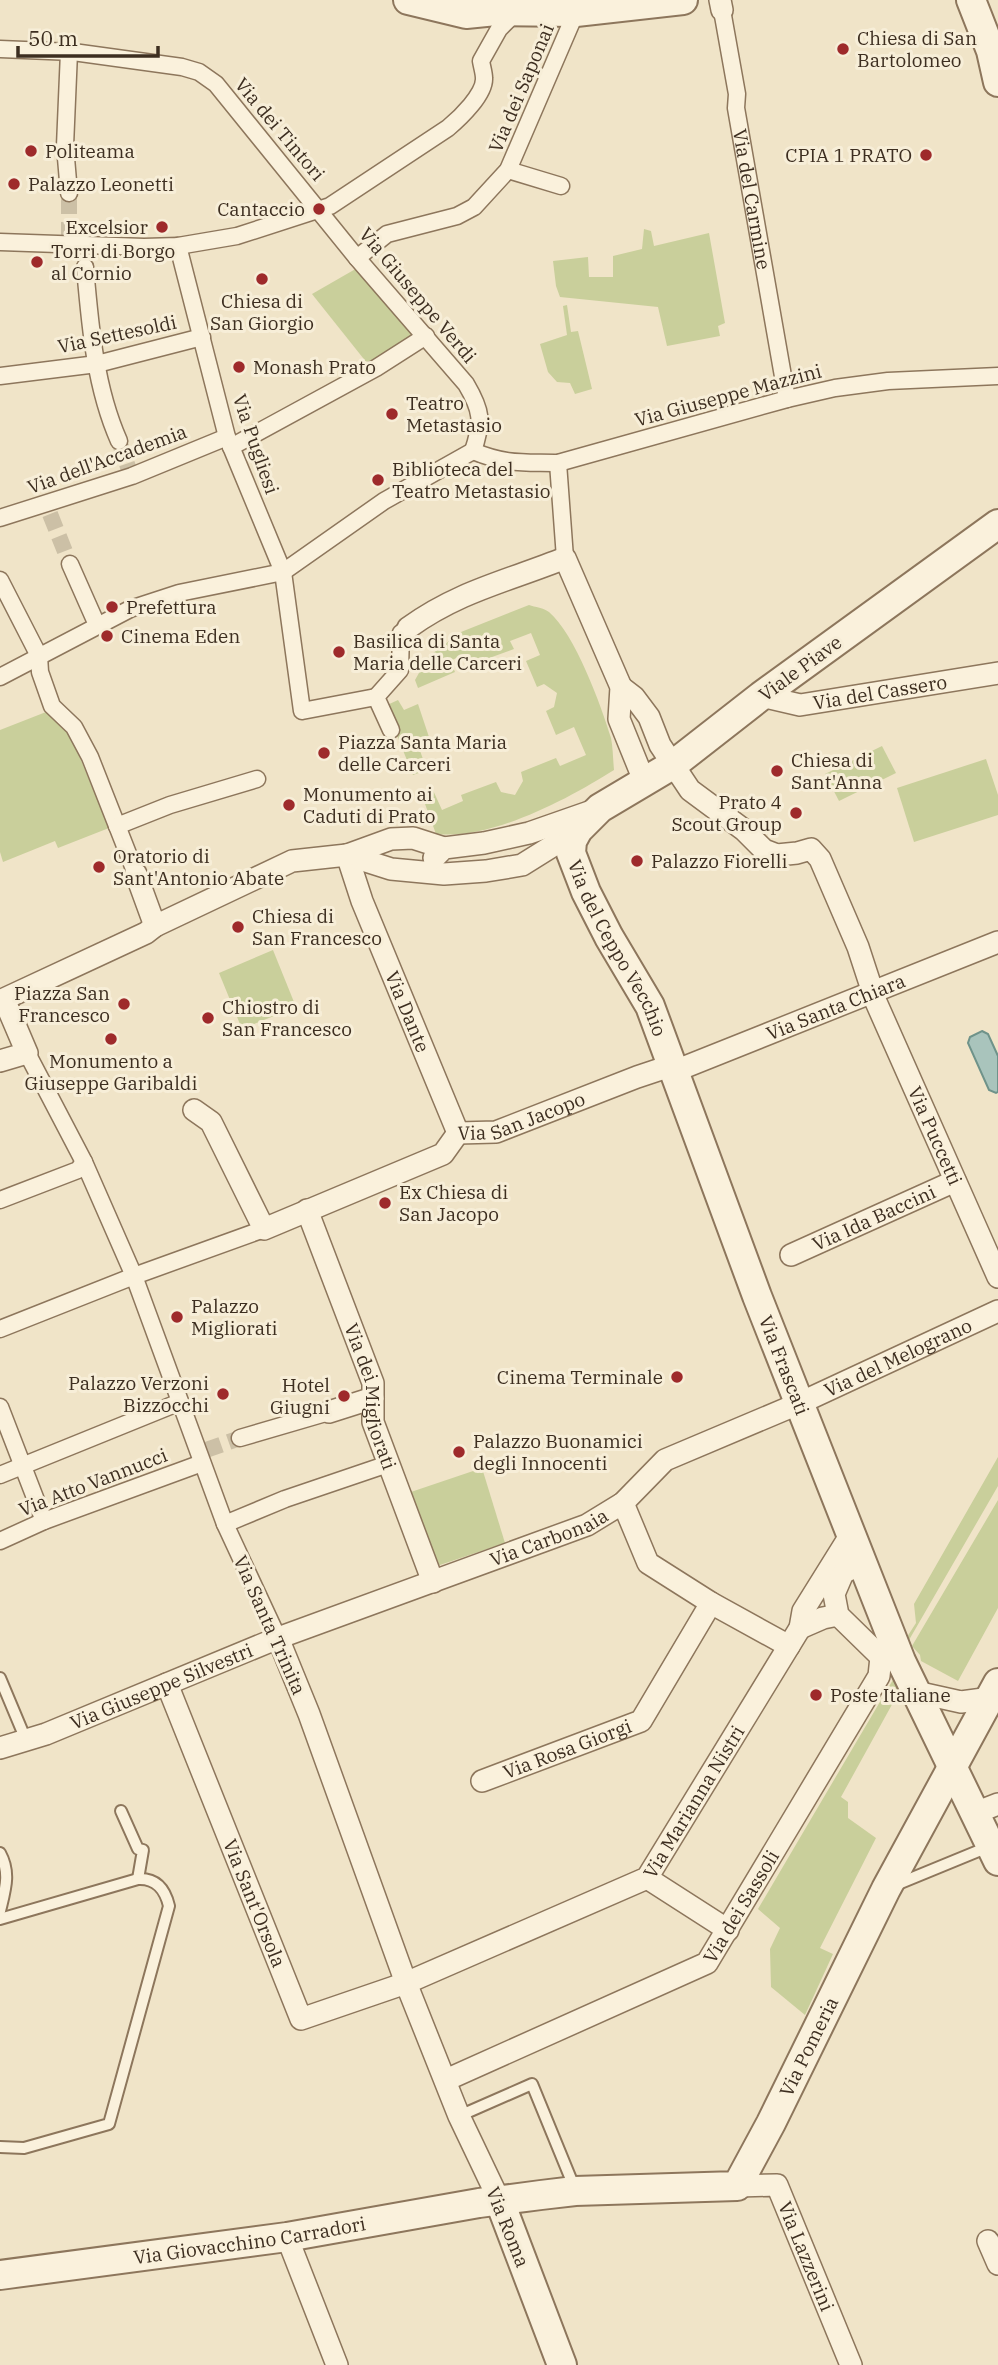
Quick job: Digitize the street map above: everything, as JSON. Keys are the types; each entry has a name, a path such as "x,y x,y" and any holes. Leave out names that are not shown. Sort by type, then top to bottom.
{"street":[{"path":"408,0 456,5 466,14 576,12 683,0"},
{"path":"971,0 991,51 998,82"},
{"name":"Via del Carmine","path":"721,5 737,94 736,108 787,398"},
{"path":"0,242 78,249 178,246 237,236 330,206 449,128 462,116 482,88 485,79 481,61 499,29 517,12"},
{"name":"Via dei Saponai","path":"357,258 387,234 457,216 474,207 508,170 576,12"},
{"name":"Via dei Tintori","path":"0,49 69,52 182,66 199,72 216,84 319,209"},
{"path":"69,52 65,146 69,192"},
{"path":"508,170 561,186"},
{"name":"Via Giuseppe Verdi","path":"319,209 357,258 466,384 477,402 481,428 473,452"},
{"name":"Via Pugliesi","path":"178,246 229,442 283,572 302,711 376,697"},
{"path":"78,249 97,364 119,441"},
{"name":"Via Settesoldi","path":"0,376 97,364 202,337"},
{"name":"Via dell'Accademia","path":"0,518 49,509 130,473 229,442 376,368 426,337"},
{"name":"Via Giuseppe Mazzini","path":"473,452 521,464 558,463 787,398 888,381 998,376"},
{"path":"0,677 130,609 180,593 283,572 384,501 473,452"},
{"path":"558,463 565,558 621,687 619,719 645,783"},
{"name":"Viale Piave","path":"444,848 529,833 600,807 645,783 998,524"},
{"path":"391,730 376,697 400,670 401,633 432,611 478,588 565,558"},
{"path":"70,564 97,625"},
{"path":"0,580 39,656 40,672 52,706 74,727 90,757 136,874 150,930"},
{"name":"Via del Cassero","path":"761,696 800,705 998,673"},
{"path":"621,687 634,697 649,717 660,745 674,764"},
{"name":"Via Puccetti","path":"674,764 690,790 744,830 764,850 777,855 811,849 816,853 858,947 872,993 998,1277"},
{"path":"117,828 166,808 257,779"},
{"name":"Viale Piave","path":"347,855 391,869 444,874 522,864 578,830 600,807"},
{"name":"Via del Ceppo Vecchio","path":"578,830 572,841 571,853 575,865 609,937 650,1006 674,1068"},
{"path":"0,1200 78,1170 84,1162 27,1053 2,995 150,930 266,871 292,861 347,855 391,839 414,838 444,848 421,872"},
{"name":"Via Dante","path":"347,855 358,890 458,1133"},
{"name":"Via Santa Chiara","path":"674,1068 998,942"},
{"path":"0,1061 27,1053"},
{"name":"Via San Jacopo","path":"264,1229 310,1203 443,1154 458,1133 496,1132 637,1077 674,1068"},
{"name":"Via Frascati","path":"674,1068 757,1296 862,1563 890,1668 916,1692 953,1768 986,1808 995,1854"},
{"path":"0,1329 264,1229 211,1122 194,1110"},
{"name":"Via Santa Trinita","path":"84,1162 134,1276 202,1455 225,1524 278,1638 309,1714 406,1983 448,2085"},
{"name":"Via Ida Baccini","path":"791,1255 955,1181"},
{"name":"Via dei Migliorati","path":"310,1203 373,1383 373,1422 433,1582"},
{"name":"Via del Melograno","path":"800,1403 998,1311"},
{"path":"240,1438 373,1398"},
{"path":"0,1475 180,1402"},
{"name":"Via Carbonaia","path":"278,1638 587,1525 623,1503 665,1460 800,1403"},
{"path":"0,1407 44,1521"},
{"name":"Via Atto Vannucci","path":"0,1541 202,1455"},
{"path":"225,1524 285,1499 388,1464"},
{"path":"623,1503 648,1563 711,1603 794,1637 823,1618 838,1615"},
{"name":"Via Marianna Nistri","path":"406,1983 647,1878 794,1637 803,1611 851,1534"},
{"path":"862,1563 843,1573 834,1594 838,1615 890,1668"},
{"name":"Via Rosa Giorgi","path":"482,1781 641,1720 711,1603"},
{"name":"Via Giuseppe Silvestri","path":"0,1748 36,1737 278,1638"},
{"name":"Via dei Sassoli","path":"448,2085 707,1963 890,1668"},
{"name":"Via Sant'Orsola","path":"167,1684 301,2019 406,1983"},
{"name":"Via Pomeria","path":"916,1692 961,1702 994,1691"},
{"name":"Via Pomeria","path":"737,2186 771,2123 886,1889 994,1691"},
{"path":"647,1878 728,1930"},
{"name":"Via Roma","path":"448,2085 459,2116 500,2202 562,2365"},
{"path":"500,2202 575,2191 737,2186"},
{"name":"Via Lazzerini","path":"737,2186 777,2186 851,2365"},
{"name":"Via Giovacchino Carradori","path":"0,2275 287,2237 480,2203 500,2202"},
{"path":"287,2237 337,2365"},
{"path":"988,2241 998,2264"}],"lane":[{"path":"0,1678 36,1737"},
{"path":"121,1811 138,1849 144,1850 138,1879"},
{"path":"0,1853 6,1864 7,1882 0,1912"},
{"path":"886,1889 995,1854"},
{"path":"0,1919 138,1879 147,1879 159,1885 166,1893 169,1906 109,2124 24,2148 0,2147"},
{"path":"459,2116 532,2084 575,2191"}],"green space":[{"path":"644,229 651,231 654,246 709,233 725,323 718,326 720,336 667,346 658,307 560,297 553,261 588,257 589,277 613,277 613,256 642,249"},
{"path":"359,267 419,340 371,368 312,294"},
{"path":"567,305 571,332 578,331 592,389 575,394 570,383 557,382 548,372 540,344 567,335 563,306"},
{"path":"529,605 549,612 559,622 577,653 594,689 611,738 614,770 552,805 505,824 481,831 436,834 421,793 432,788 442,810 463,801 461,795 496,782 501,792 515,795 523,781 521,772 556,758 560,766 586,755 574,727 556,735 546,711 554,707 557,693 544,684 537,687 526,661 540,655 531,633 510,641 514,649 470,665 465,654 450,661 455,672 418,688 415,680 428,657 461,632"},
{"path":"398,700 404,710 418,704 431,743 419,748 427,770 413,775 385,706"},
{"path":"46,712 71,736 109,828 58,848 55,841 3,862 0,852 0,730"},
{"path":"882,746 896,773 839,801 825,774"},
{"path":"986,759 998,795 998,815 914,842 897,788"},
{"path":"273,950 296,1007 242,1029 219,973"},
{"path":"998,1457 998,1486 909,1640 907,1637 916,1623 914,1604"},
{"path":"482,1468 505,1543 431,1568 405,1494"},
{"path":"998,1500 998,1608 958,1681 921,1661 920,1655 912,1646"},
{"path":"894,1678 900,1690 841,1797 848,1802 848,1818 876,1838 820,1948 833,1954 805,2015 771,1987 770,1949 780,1928 758,1909"}],"water":[{"path":"982,1031 988,1034 998,1056 996,1093 989,1090 968,1043 970,1037"}],"tunnel":[{"path":"69,193 69,238"},
{"path":"119,441 129,470"},
{"path":"50,514 70,564"},
{"path":"206,1450 240,1438"}],"place":[{"name":"Chiesa di San Bartolomeo","path":"843,49"},
{"name":"Politeama","path":"31,151"},
{"name":"CPIA 1 PRATO","path":"926,155"},
{"name":"Palazzo Leonetti","path":"14,184"},
{"name":"Cantaccio","path":"319,209"},
{"name":"Excelsior","path":"162,227"},
{"name":"Torri di Borgo al Cornio","path":"37,262"},
{"name":"Chiesa di San Giorgio","path":"262,279"},
{"name":"Monash Prato","path":"239,367"},
{"name":"Teatro Metastasio","path":"392,414"},
{"name":"Biblioteca del Teatro Metastasio","path":"378,480"},
{"name":"Prefettura","path":"112,607"},
{"name":"Cinema Eden","path":"107,636"},
{"name":"Basilica di Santa Maria delle Carceri","path":"339,652"},
{"name":"Piazza Santa Maria delle Carceri","path":"324,753"},
{"name":"Chiesa di Sant'Anna","path":"777,771"},
{"name":"Monumento ai Caduti di Prato","path":"289,805"},
{"name":"Prato 4 Scout Group","path":"796,813"},
{"name":"Palazzo Fiorelli","path":"637,861"},
{"name":"Oratorio di Sant'Antonio Abate","path":"99,867"},
{"name":"Chiesa di San Francesco","path":"238,927"},
{"name":"Piazza San Francesco","path":"124,1004"},
{"name":"Chiostro di San Francesco","path":"208,1018"},
{"name":"Monumento a Giuseppe Garibaldi","path":"111,1039"},
{"name":"Ex Chiesa di San Jacopo","path":"385,1203"},
{"name":"Palazzo Migliorati","path":"177,1317"},
{"name":"Cinema Terminale","path":"677,1377"},
{"name":"Palazzo Verzoni Bizzocchi","path":"223,1394"},
{"name":"Hotel Giugni","path":"344,1396"},
{"name":"Palazzo Buonamici degli Innocenti","path":"459,1452"},
{"name":"Poste Italiane","path":"816,1695"}]}
